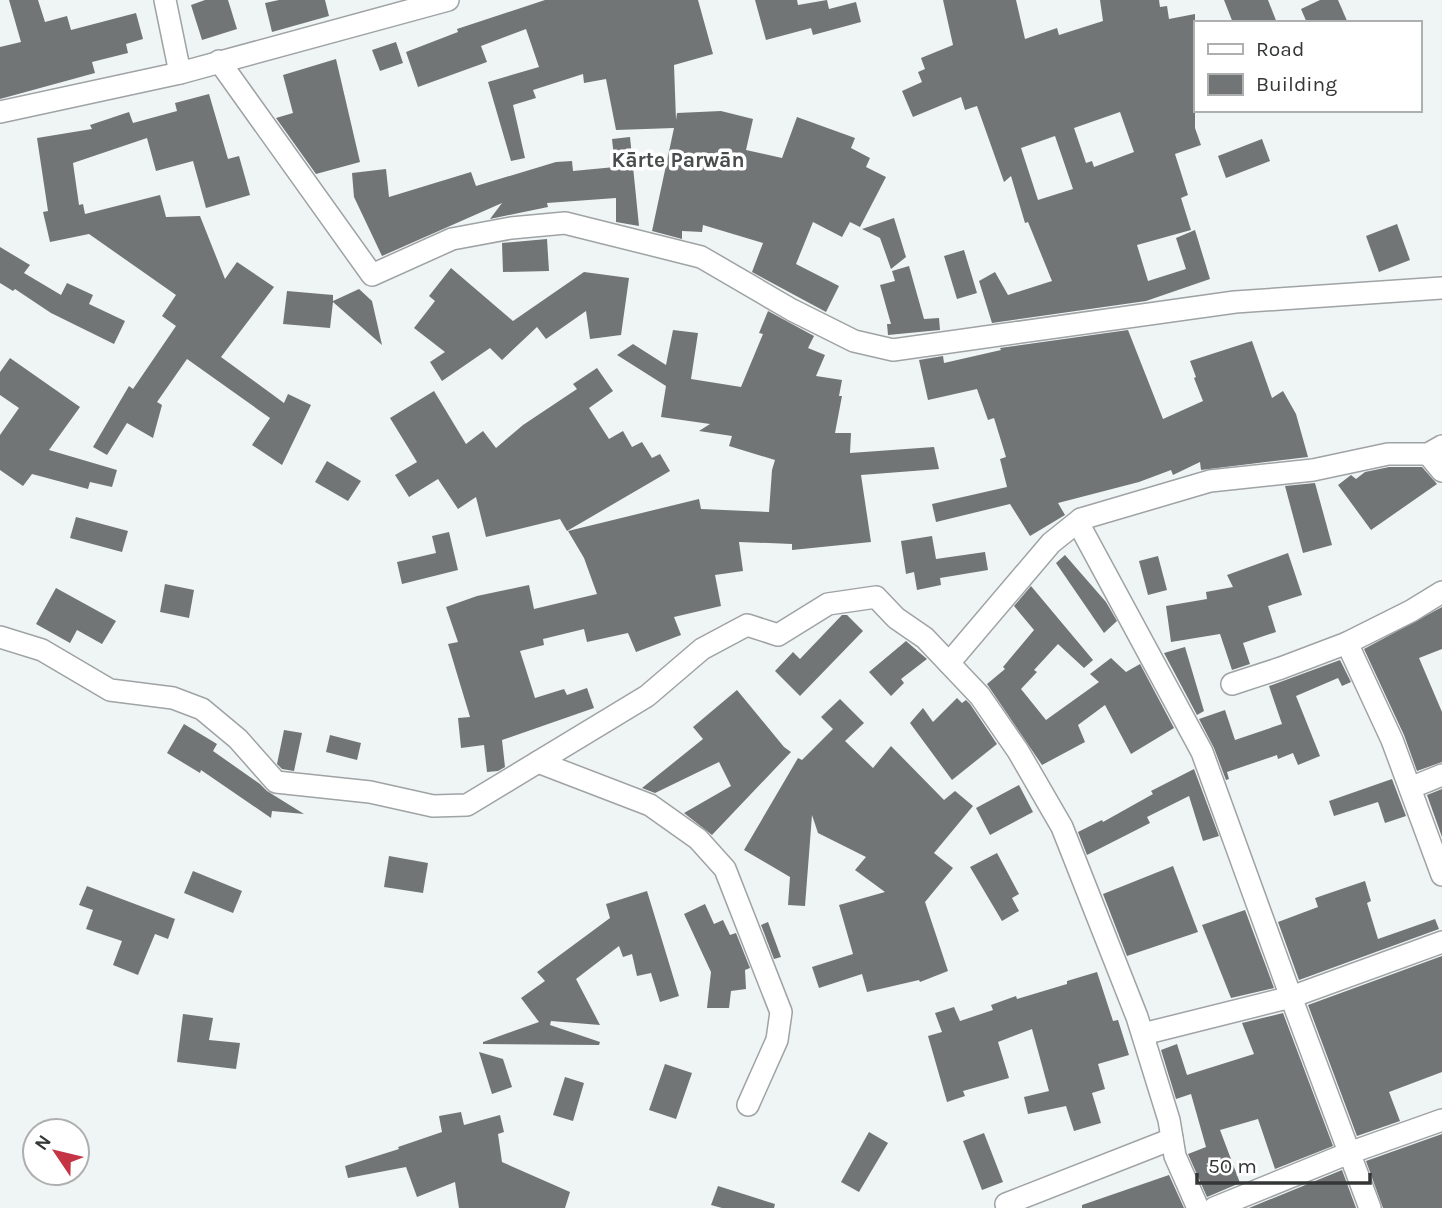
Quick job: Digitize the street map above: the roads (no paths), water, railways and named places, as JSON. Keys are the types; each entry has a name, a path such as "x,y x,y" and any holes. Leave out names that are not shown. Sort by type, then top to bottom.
{"street":[{"path":"165,0 180,72"},
{"path":"0,112 180,72 448,0"},
{"path":"219,61 372,275 452,239 511,228 565,223 701,257 792,310 854,341 893,350 1235,302 1442,288"},
{"path":"949,663 1051,543 1081,519 1210,481 1313,470 1388,454 1435,450 1442,471"},
{"path":"1081,519 1082,530 1202,752 1370,1208"},
{"path":"1232,684 1347,643 1442,592"},
{"path":"0,637 42,650 110,690 173,698 202,709 238,739 276,782 370,792 433,806 467,805 647,696 702,649 747,625 778,635 828,604 876,597 896,618 925,638 980,696 1018,751 1062,827 1143,1034 1175,1156 1198,1208"},
{"path":"1347,643 1392,740 1442,875"},
{"path":"538,762 650,805 698,839 724,869 781,1012 777,1041 748,1105"},
{"path":"1410,788 1442,775"},
{"path":"1143,1034 1291,997 1442,943"},
{"path":"1214,1208 1349,1153 1442,1120"},
{"path":"1007,1208 1006,1204 1172,1139"}],"district":[{"name":"Kārte Parwān","path":"678,160"}]}
